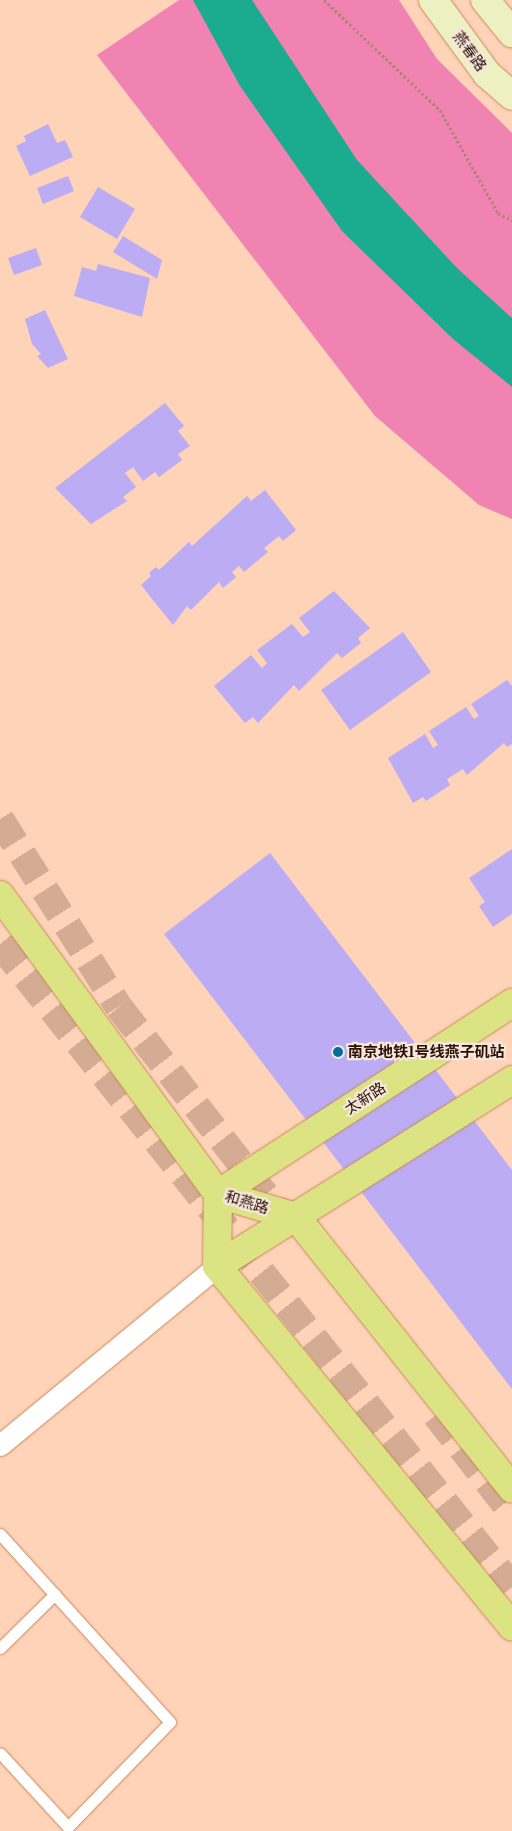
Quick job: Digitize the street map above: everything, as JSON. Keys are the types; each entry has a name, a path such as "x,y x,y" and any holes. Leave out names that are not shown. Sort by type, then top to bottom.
{"main road":[{"name":"和燕路","path":"0,896 218,1194 296,1217"},
{"name":"太新路","path":"218,1194 512,1003"},
{"path":"217,1266 512,1080"},
{"path":"218,1194 217,1266 512,1627"},
{"path":"296,1217 512,1489"}],"street":[{"name":"燕春路","path":"433,0 487,74 512,96"},
{"path":"485,0 512,33"},
{"path":"0,1445 217,1266"}],"lane":[{"path":"0,1534 170,1722 68,1827 0,1753"},
{"path":"0,1648 55,1594"}],"path":[{"path":"324,0 440,110 498,213 512,220"}],"shaded area":[{"path":"179,0 399,0 437,59 512,133 512,519 479,505 375,416 97,55"}],"water":[{"path":"193,0 252,0 357,160 457,268 512,318 512,387 453,339 342,231 240,86"}],"building":[{"path":"48,124 57,143 65,140 73,157 30,176 16,146 26,141 24,136"},
{"path":"68,176 74,191 43,204 37,188"},
{"path":"98,187 135,209 117,239 80,217"},
{"path":"123,236 162,260 157,279 113,252"},
{"path":"36,248 42,265 14,275 8,258"},
{"path":"98,264 150,278 142,317 74,296 82,267 96,271"},
{"path":"45,310 68,359 48,368 37,356 41,354 32,344 25,319"},
{"path":"165,403 184,426 178,431 190,446 178,454 182,460 159,477 155,472 143,481 133,467 125,473 136,487 123,497 127,501 91,524 55,488"},
{"path":"265,490 296,530 283,541 279,536 264,548 268,552 244,572 239,566 232,572 236,577 223,588 219,582 191,610 187,606 173,625 141,585 151,576 149,573 156,567 159,570 189,542 192,546 247,496 251,501"},
{"path":"334,591 370,628 358,638 361,643 342,658 337,653 299,691 294,685 258,723 253,717 245,723 214,686 251,655 262,668 267,663 257,650 292,624 303,637 310,632 299,618"},
{"path":"403,632 431,672 350,730 321,690"},
{"path":"507,680 512,686 512,744 507,747 504,743 467,775 463,769 447,779 450,785 426,801 423,797 413,803 388,758 425,734 433,748 438,745 429,731 466,707 474,719 479,716 471,704"},
{"path":"512,849 512,914 493,927 479,906 485,902 469,878"},
{"name":"南京地铁1号线燕子矶站","path":"270,853 512,1170 512,1389 164,934"}],"tunnel":[{"path":"0,819 119,1007 287,1223"},
{"path":"0,944 512,1587"},
{"path":"436,1415 512,1513"}],"place":[{"name":"南京地铁1号线燕子矶站","path":"338,1052"}]}
